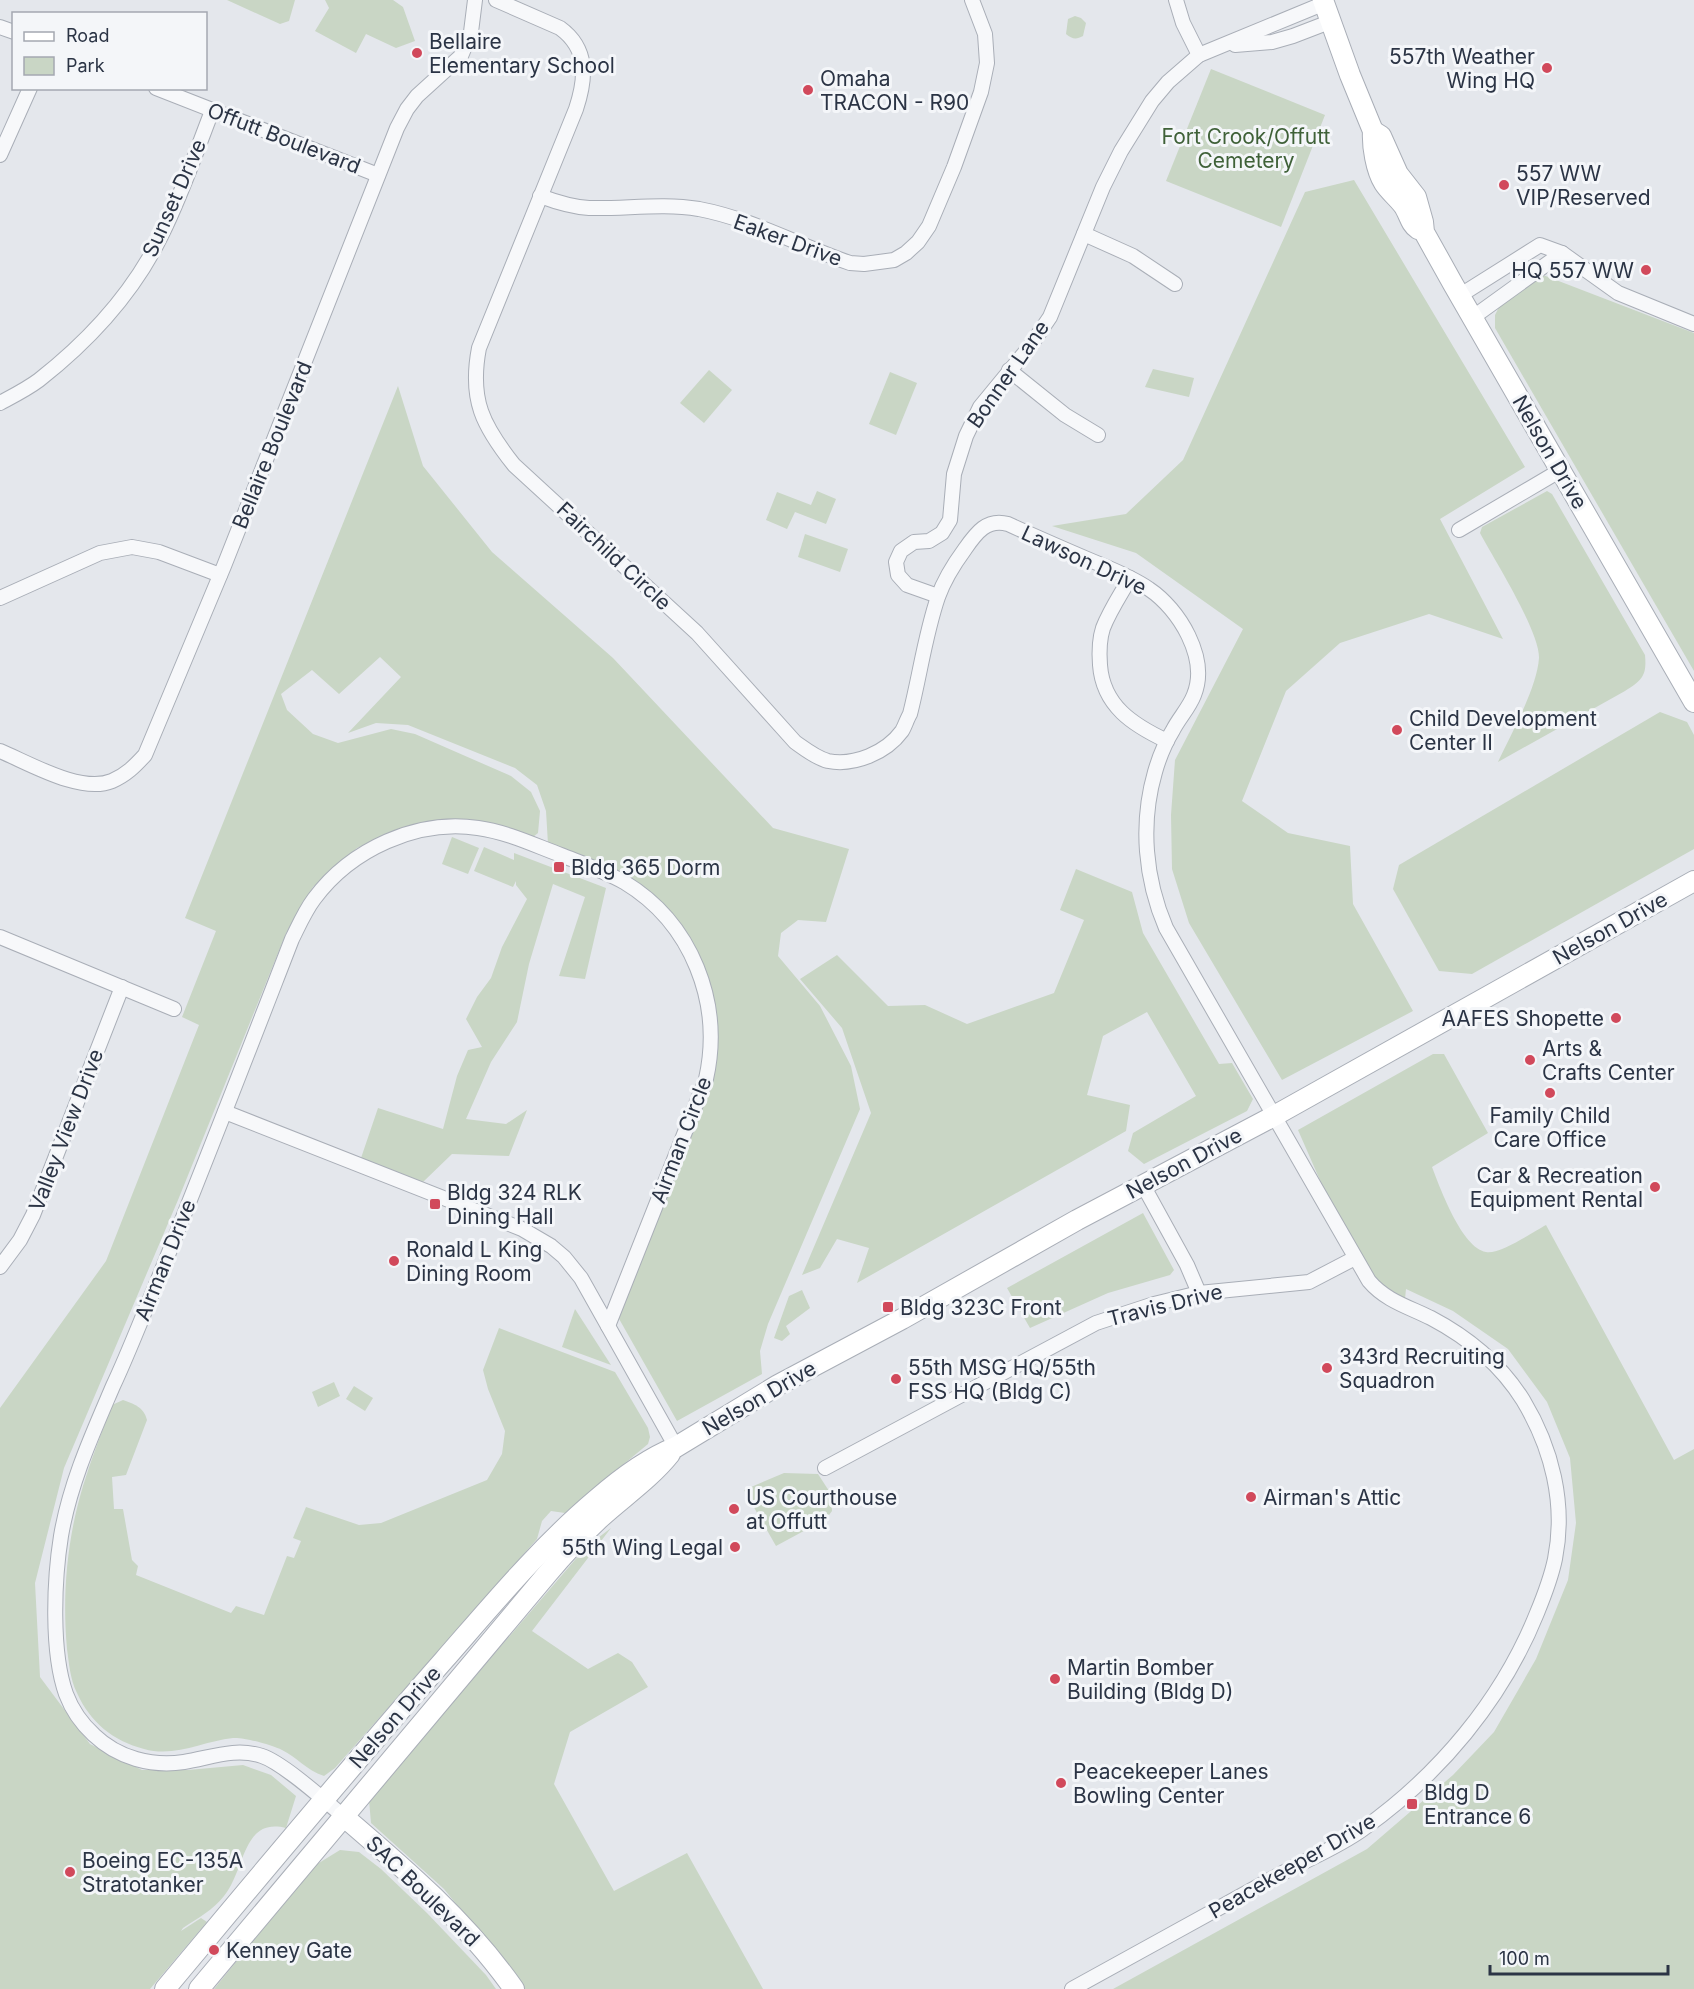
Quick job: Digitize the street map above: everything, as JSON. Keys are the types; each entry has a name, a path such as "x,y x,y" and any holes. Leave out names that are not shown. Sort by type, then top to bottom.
{"street":[{"name":"Bellaire Boulevard","path":"0,751 68,780 91,784 110,782 130,771 145,755 220,575 378,175 407,109 431,82 462,56 471,32 474,0"},
{"name":"Fairchild Circle","path":"496,0 560,28 576,44 582,56 584,71 582,91 576,109 479,348 475,367 477,394 482,415 493,439 514,465 697,633 795,742 811,754 827,760 844,762 861,760 877,752 903,730 910,714 938,596"},
{"name":"Eaker Drive","path":"540,196 562,204 589,208 654,205 699,209 737,219 850,263 864,264 894,260 918,242 929,226 954,167 981,92 987,63 985,34 972,0"},
{"path":"1176,0 1183,23 1199,55"},
{"name":"Bonner Lane","path":"938,596 907,585 898,575 896,562 901,550 914,542 929,541 942,532 950,520 954,474 966,435 980,407 1031,345 1050,317 1121,151 1152,101 1168,82 1199,55 1224,46 1272,42 1293,36 1327,8"},
{"name":"Nelson Drive","path":"1327,8 1350,75 1373,131 1372,141 1384,183 1404,206 1415,227 1424,232 1694,702"},
{"path":"0,155 29,90"},
{"name":"Offutt Boulevard","path":"161,90 378,175"},
{"name":"Sunset Drive","path":"0,404 37,381 75,350 129,290 162,235 176,206 212,111"},
{"path":"1084,234 1133,256 1175,284"},
{"path":"1460,296 1540,245 1562,253 1618,293 1694,324"},
{"path":"1472,318 1562,253"},
{"path":"1009,370 1065,415 1098,435"},
{"path":"1459,530 1561,471"},
{"name":"Lawson Drive","path":"938,596 950,570 972,538 986,525 998,521 1130,578 1149,589 1178,616 1192,642 1196,662 1195,694 1167,741"},
{"path":"0,598 100,553 132,547 159,552 220,575"},
{"path":"1130,578 1108,616 1100,639 1101,680 1110,699 1123,715 1167,741 1155,771 1147,816 1147,856 1153,894 1175,946 1274,1116"},
{"name":"Airman Circle","path":"225,1112 288,948 307,910 328,882 357,858 374,848 409,833 429,829 479,828 540,847 625,883 670,922 692,954 710,1008 711,1047 706,1079 608,1326"},
{"name":"Nelson Drive","path":"165,1989 323,1800 508,1587 578,1515 636,1468 658,1454 676,1447 778,1385 902,1319 1077,1220 1274,1116 1694,881"},
{"path":"0,937 174,1009"},
{"name":"Valley View Drive","path":"0,1267 20,1240 33,1215 122,987"},
{"path":"225,1112 492,1216 542,1239 574,1268 676,1447"},
{"name":"Airman Drive","path":"225,1112 155,1287 103,1407 73,1488 62,1535 58,1566 56,1599 61,1675 66,1694 75,1713 108,1747 144,1761 165,1764 224,1753 241,1752 261,1755 275,1762 323,1800"},
{"name":"Peacekeeper Drive","path":"1072,1989 1347,1839 1402,1798 1436,1767 1469,1729 1506,1676 1543,1598 1555,1559 1558,1504 1548,1451 1515,1388 1482,1353 1441,1323 1383,1295 1370,1281 1274,1116"},
{"path":"1143,1185 1187,1265 1199,1293"},
{"name":"Travis Drive","path":"825,1468 1096,1323 1154,1304 1199,1293 1309,1282 1355,1258"},
{"name":"Nelson Drive","path":"199,1989 548,1573 599,1519 646,1480 676,1447"},
{"name":"SAC Boulevard","path":"323,1800 408,1872 445,1907 491,1958 514,1989"}],"green space":[{"path":"227,0 295,0 289,21 280,24"},
{"path":"325,0 393,0 403,7 415,41 396,48 366,34 356,53 315,31 329,8"},
{"path":"1075,16 1086,23 1083,36 1072,38 1066,34 1068,19"},
{"name":"Fort Crook/Offutt Cemetery","path":"1211,69 1325,115 1281,227 1166,181"},
{"path":"1354,180 1525,467 1440,519 1503,639 1429,614 1340,643 1286,691 1242,801 1288,833 1350,846 1353,904 1413,1011 1282,1080 1189,923 1172,869 1171,815 1175,760 1243,629 1136,553 1052,526 1126,514 1183,460 1305,192"},
{"path":"1543,275 1694,333 1694,671 1495,328 1495,315 1500,305"},
{"path":"1153,369 1194,378 1189,397 1145,387"},
{"path":"709,370 732,390 704,423 680,403"},
{"path":"890,372 917,383 896,435 869,424"},
{"path":"398,386 423,466 492,552 613,658 773,828 849,849 826,922 798,920 781,933 778,956 820,1006 851,1066 860,1109 768,1324 760,1351 762,1374 677,1421 618,1317 705,1098 716,1057 716,1025 709,980 688,936 663,906 548,844 546,811 537,785 515,768 408,725 376,723 348,733 401,677 380,657 339,694 312,670 281,694 287,710 313,734 338,743 391,729 415,734 511,776 531,792 540,811 538,833 533,837 472,821 411,825 357,848 313,887 287,931 178,1200 64,1468 35,1583 40,1677 90,1744 142,1770 188,1770 243,1765 271,1775 296,1796 286,1828 272,1827 261,1830 253,1838 224,1896 210,1910 181,1931 201,1918 207,1922 150,1989 0,1989 0,1408 106,1261 199,1025 182,1017 216,931 185,918"},
{"path":"817,491 836,499 826,524 795,512 787,529 766,520 777,492 811,505"},
{"path":"1547,491 1552,494 1645,655 1645,668 1636,684 1498,762 1529,697 1539,658 1532,631 1524,614 1480,533 1482,527"},
{"path":"805,534 848,549 840,572 798,557"},
{"path":"1660,712 1687,722 1694,735 1694,849 1472,974 1439,971 1393,889 1399,865"},
{"path":"452,837 479,848 468,874 442,864"},
{"path":"484,847 514,860 514,853 606,888 585,979 559,976 585,897 553,884 529,964 517,1022 491,1062 466,1119 506,1124 527,1110 509,1156 452,1154 423,1182 361,1158 378,1108 443,1129 457,1076 468,1050 482,1047 466,1019 477,997 491,978 502,947 527,899 516,885 516,881 513,887 474,871"},
{"path":"1076,869 1132,892 1143,933 1219,1064 1232,1063 1253,1099 1247,1111 1144,1164 1128,1151 1133,1133 1196,1096 1147,1012 1103,1036 1087,1095 1130,1105 1126,1131 857,1283 869,1248 837,1239 820,1268 802,1275 871,1113 842,1028 800,979 837,955 888,1006 925,1005 967,1024 1054,993 1084,920 1060,910"},
{"path":"1433,1054 1444,1054 1488,1133 1432,1167 1460,1229 1477,1248 1492,1252 1507,1247 1546,1225 1674,1460 1694,1449 1694,1989 1113,1989 1367,1849 1453,1775 1494,1732 1536,1659 1568,1580 1576,1523 1570,1458 1547,1402 1508,1349 1453,1311 1406,1289 1405,1299 1382,1289 1326,1194 1298,1130"},
{"path":"1143,1213 1174,1270 1170,1275 1108,1293 1030,1328 1007,1288"},
{"path":"802,1290 810,1308 786,1326 790,1334 782,1341 774,1338 789,1296"},
{"path":"575,1309 611,1365 562,1347"},
{"path":"499,1328 615,1372 648,1428 650,1437 648,1444 565,1513 551,1511 542,1521 537,1539 335,1768 324,1776 282,1750 238,1738 178,1750 144,1749 122,1741 96,1721 82,1703 71,1677 65,1608 67,1567 78,1506 112,1405 123,1400 131,1403 141,1409 147,1420 126,1475 112,1477 114,1509 123,1509 132,1560 138,1566 136,1575 231,1613 236,1606 264,1615 287,1556 294,1558 301,1541 293,1538 306,1507 359,1525 381,1523 487,1480 502,1454 505,1431 483,1370"},
{"path":"334,1382 340,1396 318,1407 312,1392"},
{"path":"354,1386 373,1398 365,1411 346,1399"},
{"path":"784,1473 818,1474 831,1494 832,1511 826,1519 776,1546 744,1490"},
{"path":"611,1528 532,1631 588,1669 618,1653 632,1662 648,1687 570,1732 554,1784 614,1891 687,1853 763,1989 525,1989 444,1889 371,1823 369,1800 586,1547"},
{"path":"340,1850 359,1852 381,1869 427,1913 486,1975 496,1989 214,1989 314,1866"}],"place":[{"name":"Bellaire Elementary School","path":"417,53"},
{"name":"557th Weather Wing HQ","path":"1547,68"},
{"name":"Omaha TRACON - R90","path":"808,90"},
{"name":"557 WW VIP/Reserved","path":"1504,185"},
{"name":"HQ 557 WW","path":"1646,270"},
{"name":"Child Development Center II","path":"1397,730"},
{"name":"Bldg 365 Dorm","path":"559,867"},
{"name":"AAFES Shopette","path":"1616,1018"},
{"name":"Arts & Crafts Center","path":"1530,1060"},
{"name":"Family Child Care Office","path":"1550,1093"},
{"name":"Car & Recreation Equipment Rental","path":"1655,1187"},
{"name":"Bldg 324 RLK Dining Hall","path":"435,1204"},
{"name":"Ronald L King Dining Room","path":"394,1261"},
{"name":"Bldg 323C Front","path":"888,1307"},
{"name":"343rd Recruiting Squadron","path":"1327,1368"},
{"name":"55th MSG HQ/55th FSS HQ (Bldg C)","path":"896,1379"},
{"name":"Airman's Attic","path":"1251,1497"},
{"name":"US Courthouse at Offutt","path":"734,1509"},
{"name":"55th Wing Legal","path":"735,1547"},
{"name":"Martin Bomber Building (Bldg D)","path":"1055,1679"},
{"name":"Peacekeeper Lanes Bowling Center","path":"1061,1783"},
{"name":"Bldg D Entrance 6","path":"1412,1804"},
{"name":"Boeing EC-135A Stratotanker","path":"70,1872"},
{"name":"Kenney Gate","path":"214,1950"}]}
